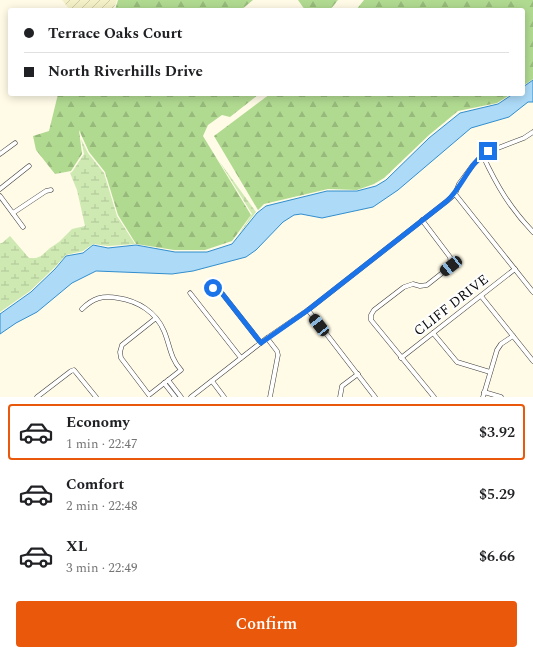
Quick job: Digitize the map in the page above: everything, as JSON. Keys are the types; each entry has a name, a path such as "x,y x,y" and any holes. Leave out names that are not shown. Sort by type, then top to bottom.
{"street":[{"path":"191,397 267,338 308,310 455,194 473,165 488,151 524,138 533,132"},
{"path":"0,154 15,143"},
{"path":"483,156 504,198 533,232"},
{"path":"0,189 28,166"},
{"path":"13,214 46,191 51,190"},
{"path":"455,194 533,292"},
{"path":"0,196 23,227"},
{"path":"422,220 450,256 451,266 427,285 420,286 413,284 404,287 374,310 371,315 371,320 434,397"},
{"name":"CLIFF DRIVE","path":"401,358 515,269"},
{"path":"213,288 217,287 261,343"},
{"path":"190,292 241,358"},
{"path":"481,296 533,361"},
{"path":"82,309 90,301 112,297 132,301 149,310 156,318 164,330 173,360 181,370 149,395 121,358 120,352 122,345 156,318"},
{"path":"308,310 375,397"},
{"path":"433,333 457,362 490,372"},
{"path":"483,397 497,350 501,344 513,336"},
{"path":"267,338 277,351 278,355 270,397"},
{"path":"38,397 74,370 96,397"},
{"path":"340,397 342,386 358,374"},
{"path":"168,380 181,397"},
{"path":"212,381 224,397"},
{"path":"164,383 175,397"},
{"path":"484,392 501,397"}],"shaded area":[{"path":"62,0 117,0 114,8 68,8"}],"green space":[{"path":"118,0 253,0 243,8 116,8"},
{"path":"298,0 338,0 332,8 304,8"},
{"path":"364,0 533,0 533,79 525,85 525,8 358,8"},
{"path":"58,96 256,96 230,117 222,115 208,125 203,136 251,215 232,241 205,250 174,250 136,244 118,215 105,172 89,152 79,130 82,154 71,171 55,174 36,150 33,136 49,131"},
{"path":"267,96 508,96 497,103 458,111 429,135 384,178 374,184 357,190 328,189 264,204 258,210 214,136"},
{"path":"81,139 88,153 104,173 117,216 135,244 108,246 93,244 83,251 66,255 30,291 0,312 0,243 10,236 29,258 36,258 41,256 59,242 72,229 85,226 77,190 70,173 84,154"},
{"path":"219,161 256,212 237,237 252,214"}],"water":[{"path":"533,80 533,102 528,102 509,117 471,128 398,190 373,207 322,218 301,214 294,215 283,222 256,250 246,257 193,271 172,274 96,271 72,283 37,312 16,323 0,334 0,314 31,292 66,256 83,253 93,245 108,248 136,245 175,252 207,252 232,244 257,213 266,206 327,191 357,191 376,186 386,180 429,138 460,113 498,104 510,96 525,96 525,86"}],"route":[{"path":"213,288 217,287 261,343 308,310 447,201 455,194 473,165 488,151"}]}
